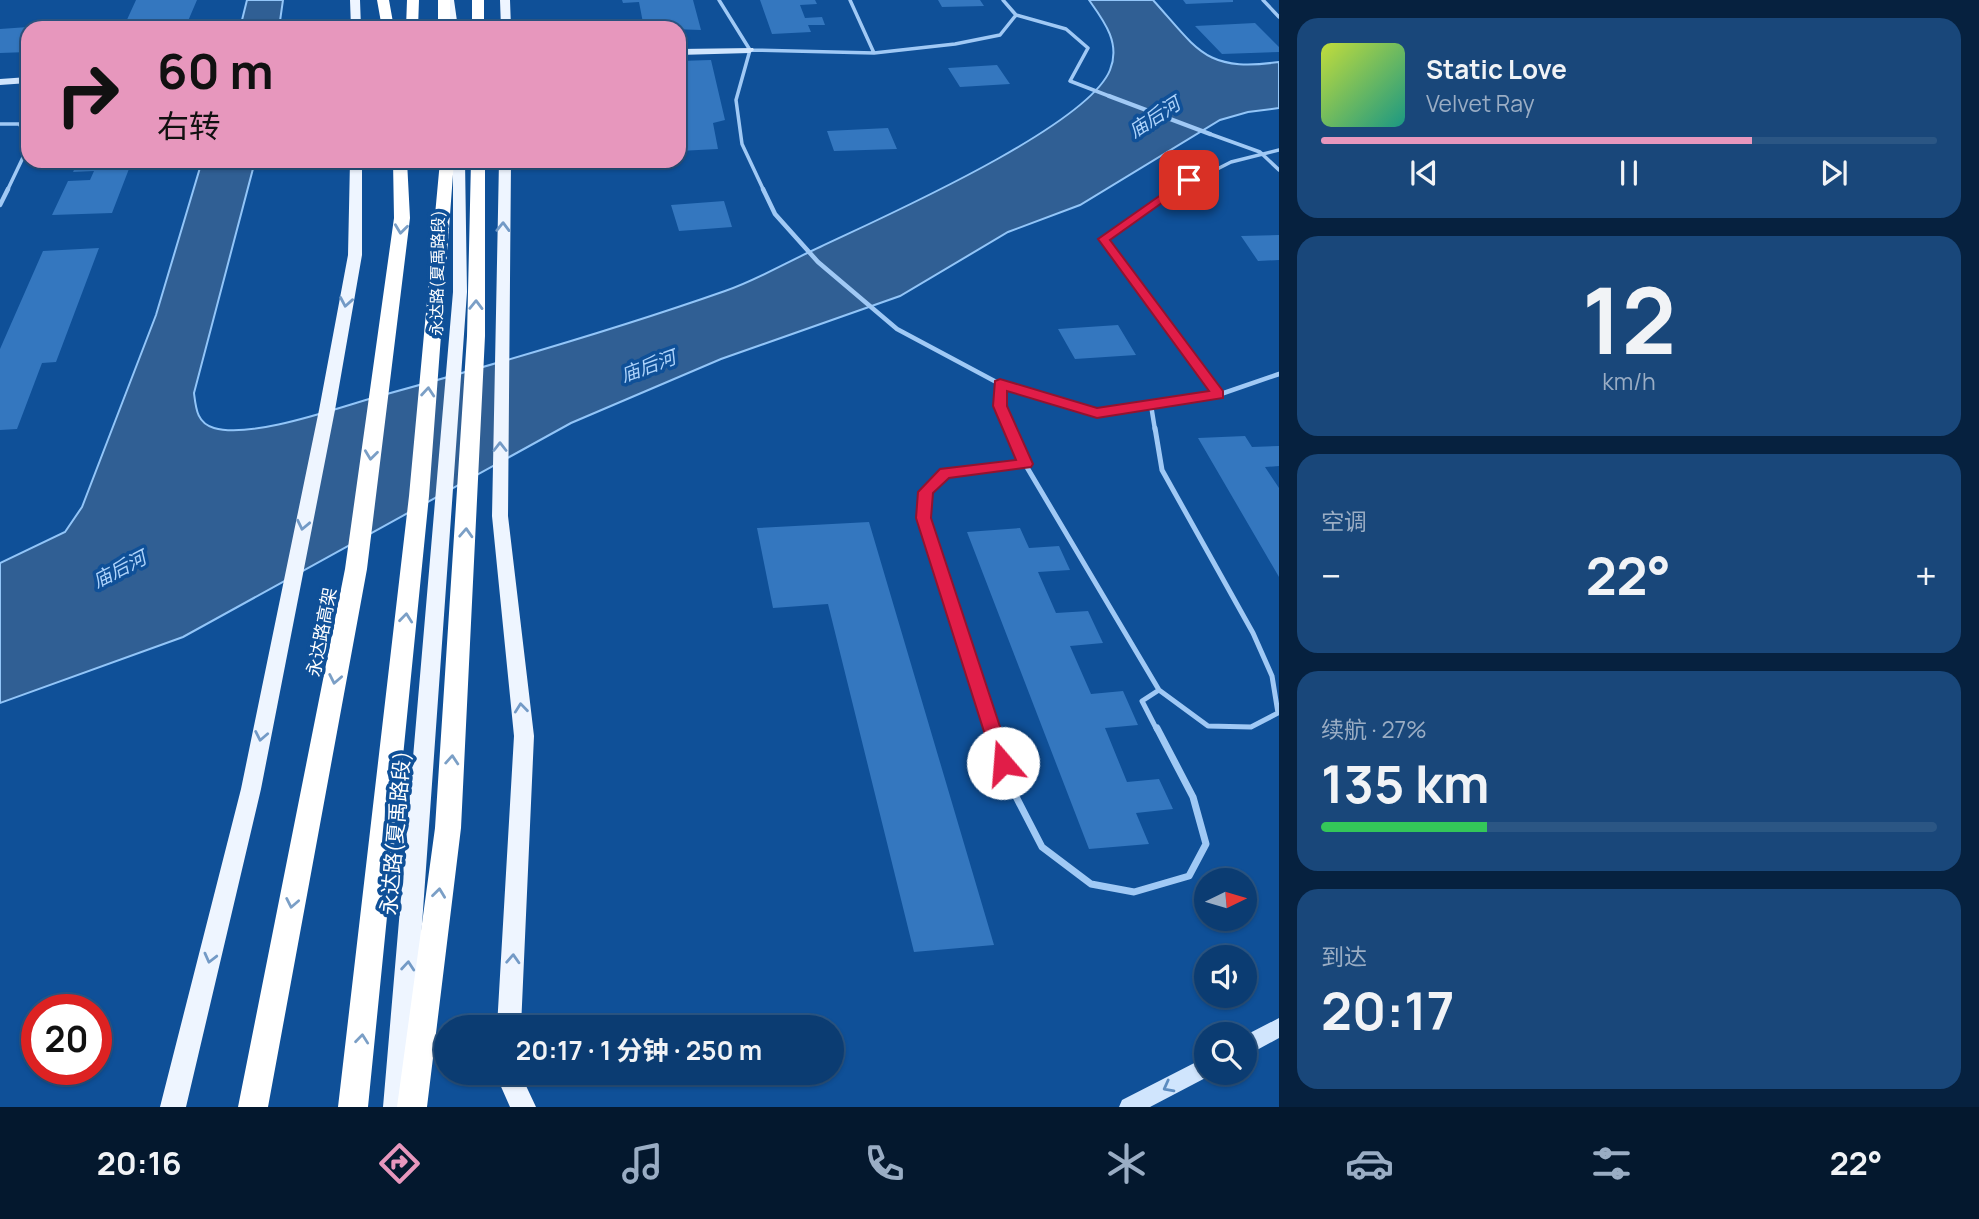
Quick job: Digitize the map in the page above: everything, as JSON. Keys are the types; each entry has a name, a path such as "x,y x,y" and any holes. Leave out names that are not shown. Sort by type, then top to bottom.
{"highway":[{"path":"383,0 387,21"},
{"path":"412,21 413,0"},
{"path":"444,21 446,0"},
{"path":"478,0 478,21"},
{"name":"永达路高架","path":"253,1107 356,569 402,218 400,168"},
{"path":"353,1107 419,496 446,168"},
{"path":"412,1107 447,828 476,336 478,168"}],"main road":[{"path":"355,0 356,21"},
{"path":"446,0 451,21"},
{"path":"505,0 506,21"},
{"path":"173,1107 251,789 327,410 355,255 356,168"},
{"name":"永达路(夏禹路段)","path":"396,1107 460,292 458,168"},
{"path":"505,168 500,516 524,736 510,1015"},
{"path":"513,1085 523,1107"}],"street":[{"path":"686,52 750,50"},
{"path":"0,82 21,80"},
{"path":"1109,96 1210,134"},
{"path":"1257,1039 1279,1028"},
{"path":"1129,1107 1194,1073"}],"lane":[{"path":"719,0 750,50 736,100 742,144 775,214 818,262 892,325 1000,384 1097,413 1218,395 1279,373"},
{"path":"850,0 874,53"},
{"path":"1003,0 1016,15 1066,29 1088,48 1070,81 1109,96"},
{"path":"1263,0 1279,17"},
{"path":"750,50 874,53 955,44 1000,35 1016,15"},
{"path":"0,124 21,126"},
{"path":"1210,134 1259,152 1279,170"},
{"path":"1218,395 1104,239 1189,180 1259,152 1279,150"},
{"path":"0,205 21,162"},
{"path":"1000,384 1000,406 1025,464 1159,690 1208,726 1251,727 1278,713 1272,676 1253,633 1162,470 1151,405"},
{"path":"1025,464 945,473 926,492 923,518 1011,787 1042,847 1091,884 1134,892 1189,876 1206,844 1194,797 1142,701 1159,690"}],"water":[{"path":"247,0 283,0 280,21 242,21"},
{"name":"庙后河","path":"1089,0 1153,0 1182,33 1206,54 1235,64 1279,62 1279,108 1248,112 1220,120 1080,205 1008,232 900,296 721,359 571,423 183,637 0,703 0,563 65,532 82,507 156,315 200,168 253,168 194,393 197,410 204,423 214,428 230,430 272,426 552,347 725,291 888,215 1024,143 1064,118 1093,93 1110,70 1113,60 1112,42 1105,24"}],"building":[{"path":"136,0 197,0 188,21 126,21"},
{"path":"622,0 693,0 701,30 686,29 686,21 643,21 639,2 623,3"},
{"path":"760,0 815,0 817,4 800,5 805,18 822,17 825,25 808,25 811,32 772,34"},
{"path":"938,0 980,0 984,6 942,7"},
{"path":"1183,0 1233,0 1233,2 1186,4"},
{"path":"1255,23 1279,47 1279,52 1222,54 1195,26"},
{"path":"21,28 21,52 0,53 0,29"},
{"path":"711,60 725,120 713,123 718,149 686,151 686,61"},
{"path":"997,65 1010,84 960,87 948,68"},
{"path":"888,128 897,149 834,151 827,131"},
{"path":"75,168 129,168 112,213 52,215 68,181 90,180 94,171 73,172"},
{"path":"724,201 732,227 679,231 671,205"},
{"path":"1279,235 1279,260 1258,261 1241,236"},
{"path":"99,248 56,362 42,363 17,429 0,430 0,349 43,251"},
{"path":"1118,325 1136,355 1075,359 1058,329"},
{"path":"1245,436 1252,447 1279,446 1279,466 1265,467 1279,488 1279,577 1198,438"},
{"path":"869,522 994,945 914,952 828,604 773,608 757,528"},
{"path":"1020,528 1029,548 1059,546 1070,570 1038,572 1056,613 1088,611 1103,643 1070,646 1091,694 1123,691 1138,725 1105,728 1127,782 1159,779 1173,809 1136,813 1149,844 1089,849 967,532"}],"route":[{"path":"1003,763 923,518 926,492 945,473 1025,464 1000,406 1000,384 1097,413 1218,395 1104,239 1189,180"}]}
